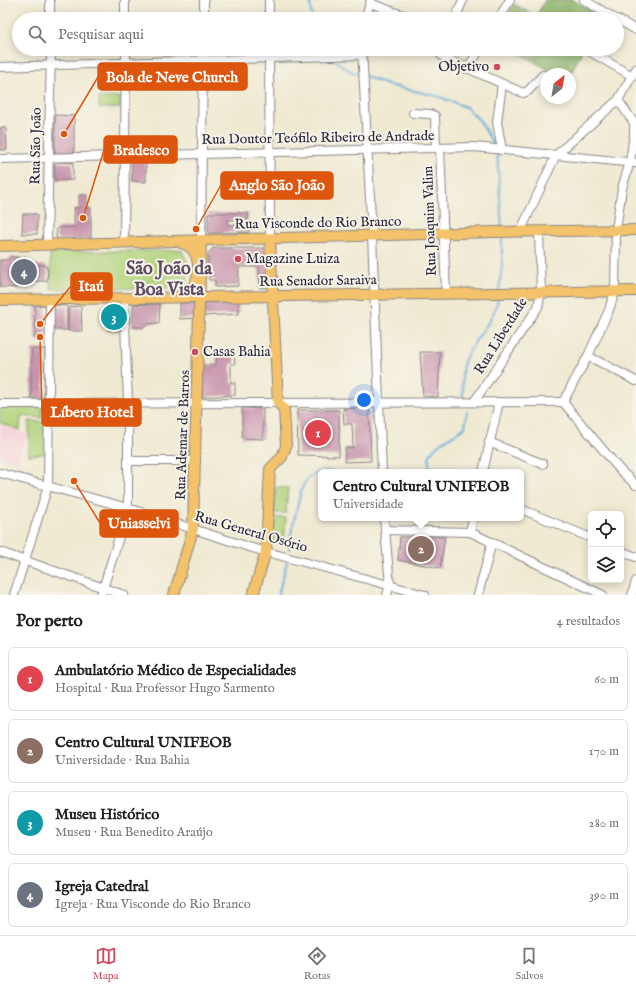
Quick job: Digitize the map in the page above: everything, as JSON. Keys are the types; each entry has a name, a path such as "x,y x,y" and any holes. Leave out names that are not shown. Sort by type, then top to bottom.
{"main road":[{"name":"Rua Visconde do Rio Branco","path":"1,246 47,243 636,230"},
{"path":"253,595 266,551 270,469 282,457 286,446 284,410 278,403 270,239"},
{"name":"Rua Ademar de Barros","path":"174,595 193,529 201,297 201,240"},
{"path":"174,241 187,244 192,248 197,258 198,272 192,289 176,297"},
{"name":"Rua Senador Saraiva","path":"0,300 636,290"}],"street":[{"path":"50,0 50,12"},
{"path":"125,0 125,12"},
{"path":"204,0 204,12"},
{"path":"269,0 269,12"},
{"path":"457,12 463,0"},
{"path":"502,12 510,0"},
{"path":"584,0 605,12"},
{"path":"367,12 370,1 396,12"},
{"path":"624,23 636,30"},
{"name":"Rua São João","path":"47,243 51,56"},
{"path":"124,242 126,56"},
{"path":"201,240 203,56"},
{"path":"269,56 270,239"},
{"path":"0,66 203,60 269,60 338,56"},
{"path":"361,56 368,150 382,469"},
{"path":"444,56 467,69 502,84 526,92 540,78"},
{"path":"467,69 475,56"},
{"path":"598,56 632,76"},
{"path":"515,232 556,155 618,100 636,68"},
{"path":"498,149 497,122 502,84"},
{"path":"563,402 588,356 609,310 615,291 616,230 622,188 633,162 634,134 634,123 618,100"},
{"name":"Rua Joaquim Valim","path":"413,113 430,114 435,116 444,234 446,293"},
{"name":"Rua Doutor Teófilo Ribeiro de Andrade","path":"0,159 474,147 633,162"},
{"name":"Rua Liberdade","path":"474,402 538,307 541,292 539,232"},
{"path":"102,591 128,508 128,402 124,298"},
{"path":"14,595 48,486 50,299"},
{"path":"588,356 636,381"},
{"path":"0,404 128,402 563,402"},
{"path":"484,469 498,402"},
{"path":"563,402 620,470 636,484"},
{"path":"490,442 543,464"},
{"path":"128,461 196,461"},
{"name":"Rua General Osório","path":"0,473 128,508 266,551 425,595"},
{"path":"524,510 588,537"},
{"path":"384,521 390,585 387,595"},
{"path":"470,532 472,521"},
{"path":"385,530 470,532 604,595"},
{"path":"478,595 492,542"},
{"path":"0,552 102,591 124,595"},
{"path":"624,552 636,557"},
{"path":"632,595 636,581"}],"shaded area":[{"path":"0,425 28,435 17,462 0,456"}],"green space":[{"path":"545,0 573,0 593,12 538,12"},
{"path":"514,4 529,12 509,12"},
{"path":"524,56 580,56 574,68 545,68"},
{"path":"120,97 120,108 99,108 99,98"},
{"path":"182,250 189,266 187,283 180,288 51,289 50,252"},
{"path":"0,407 42,407 42,418 21,416 20,430 0,423"},
{"path":"29,421 44,422 44,454 29,455"},
{"path":"276,487 288,488 286,513 274,513"},
{"path":"274,517 286,518 284,544 271,542"}],"building":[{"path":"55,115 74,116 74,153 55,153"},
{"path":"0,128 6,128 7,150 0,150"},
{"path":"132,161 146,161 146,182 132,181"},
{"path":"55,162 73,163 73,180 55,180"},
{"path":"79,195 87,195 87,208 91,208 91,239 60,240 56,237 57,228 74,227 74,208 79,208"},
{"path":"208,213 248,213 248,220 228,220 228,225 249,225 249,232 208,233"},
{"path":"23,214 37,214 37,234 22,234"},
{"path":"213,248 263,248 266,250 269,288 260,288 259,267 239,267 238,286 215,287 215,280 209,280 208,254"},
{"path":"11,257 19,257 19,265 45,265 48,270 47,281 18,281 18,288 0,287 0,260 8,260"},
{"path":"238,299 239,314 204,316 204,301"},
{"path":"180,303 197,303 196,318 180,319"},
{"path":"160,304 159,323 145,324 145,327 133,327 133,305"},
{"path":"35,305 46,305 45,341 35,340"},
{"path":"54,305 67,306 67,330 53,330"},
{"path":"108,305 121,305 121,330 108,330"},
{"path":"81,306 82,331 68,331 69,307"},
{"path":"32,349 45,349 44,398 31,398"},
{"path":"420,352 440,352 438,397 423,396"},
{"path":"217,354 234,354 235,364 231,364 231,383 235,383 235,395 202,397 203,365 216,365"},
{"path":"242,408 263,409 263,439 242,438"},
{"path":"369,408 371,461 345,462 345,448 353,448 352,424 344,424 343,409"},
{"path":"297,410 339,410 339,456 298,455"},
{"path":"400,537 445,537 440,568 398,560"}],"waterway":[{"path":"310,0 311,12"},
{"path":"332,59 352,72 361,74"},
{"path":"365,76 388,85 437,96 466,107 480,121 495,147"},
{"path":"497,151 502,229"},
{"path":"499,290 502,266 502,235"},
{"path":"463,396 462,375 464,362 472,346 493,315 498,297"},
{"path":"430,469 429,463 433,450 465,427 467,412"},
{"path":"289,549 302,489 307,479 318,473"},
{"path":"278,595 287,562"}],"place":[{"name":"Objetivo","path":"497,67"},
{"name":"Bola de Neve Church","path":"64,134"},
{"name":"Bradesco","path":"83,218"},
{"name":"Anglo São João","path":"196,229"},
{"name":"Magazine Luiza","path":"238,259"},
{"name":"Igreja Catedral","path":"24,272"},
{"name":"Museu Histórico","path":"114,317"},
{"name":"Itaú","path":"40,324"},
{"name":"Líbero Hotel","path":"40,337"},
{"name":"Casas Bahia","path":"195,352"},
{"name":"Ambulatório Médico de Especialidades","path":"318,433"},
{"name":"Uniasselvi","path":"74,481"},
{"name":"Centro Cultural UNIFEOB","path":"421,549"}],"district":[{"name":"São João da Boa Vista","path":"169,279"}]}
